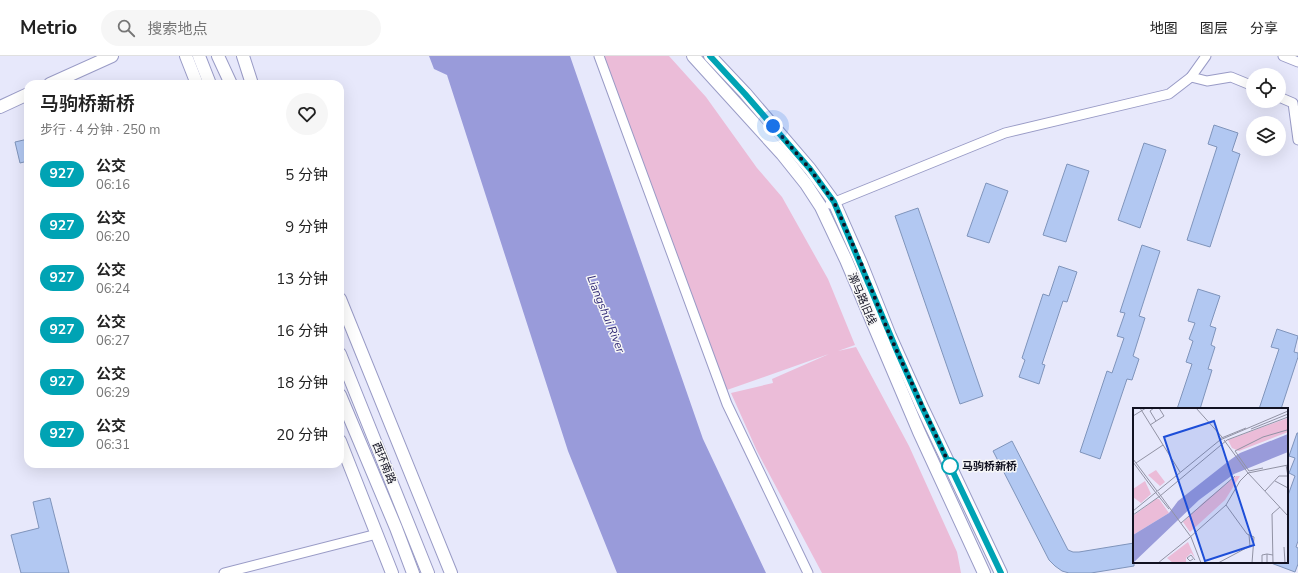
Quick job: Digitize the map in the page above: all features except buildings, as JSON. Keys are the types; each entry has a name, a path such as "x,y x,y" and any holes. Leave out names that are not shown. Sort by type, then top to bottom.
{"main road":[{"path":"59,80 112,56"},
{"path":"186,56 195,80"},
{"path":"199,56 208,80"},
{"path":"218,56 229,80"},
{"path":"243,56 251,80"},
{"name":"漷马路旧线","path":"693,56 782,154 806,184 821,207 846,260 919,432 984,573"},
{"name":"漷马路旧线","path":"710,56 810,169 834,202 861,263 890,336 1001,573"},
{"path":"0,107 24,96"},
{"path":"344,309 451,573"},
{"name":"西环南路","path":"344,364 428,573"},
{"name":"西环南路","path":"344,404 396,528 413,573"},
{"path":"344,451 392,573"}],"street":[{"path":"599,56 727,404 808,573"},
{"path":"821,207 1005,133 1169,94 1191,77 1206,56"},
{"path":"1283,56 1298,62"},
{"path":"1191,77 1207,81 1231,77 1246,83"},
{"path":"1286,100 1293,103 1298,140"},
{"path":"224,573 377,534"}],"shaded area":[{"path":"603,56 669,56 706,97 757,168 782,197 828,279 855,345 838,351 856,347 909,446 957,552 961,573 822,573 757,451 731,393 773,383 772,379 829,354 727,390"}],"water":[{"name":"Liangshui River","path":"429,56 570,56 703,439 766,573 617,573 568,451 447,75 434,69"}],"bus line":[{"name":"927","path":"710,56 810,169 834,202 861,263 890,336 1001,573"}],"place":[{"name":"马驹桥新桥","path":"950,466"}],"route":[{"path":"773,126 810,169 834,202 861,263 890,336 950,466"}]}
